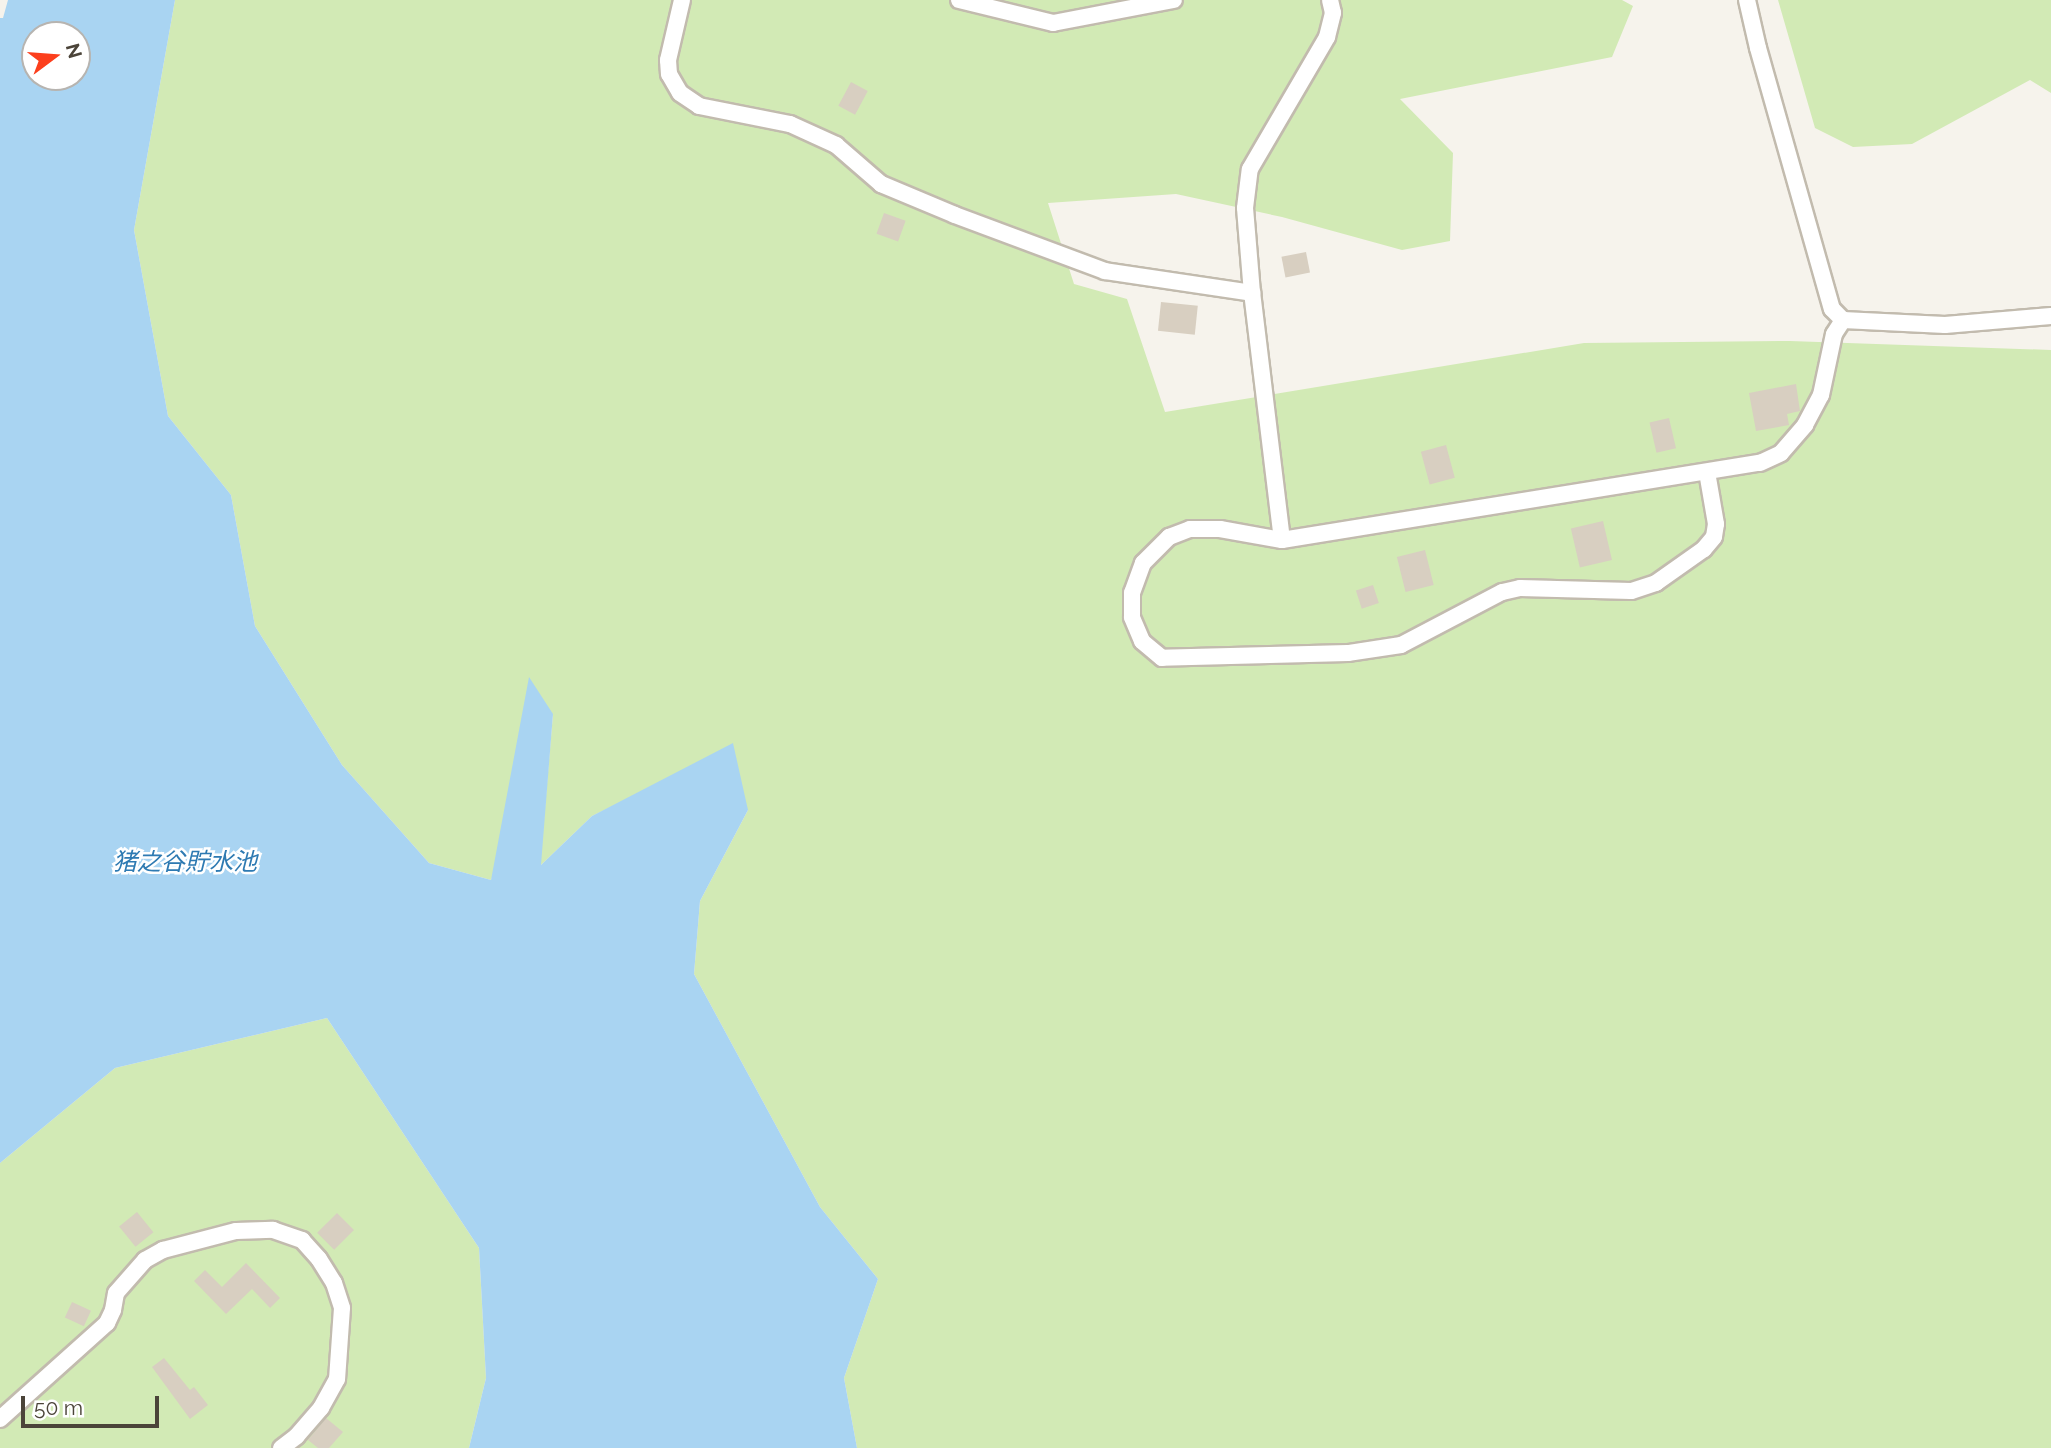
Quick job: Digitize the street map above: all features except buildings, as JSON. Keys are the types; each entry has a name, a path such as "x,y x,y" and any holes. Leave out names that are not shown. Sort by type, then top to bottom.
{"street":[{"path":"682,0 668,60 669,75 680,93 699,106 790,124 836,145 881,184 955,215 1105,271 1252,293"},
{"path":"959,0 1054,23 1174,0"},
{"path":"1282,540 1252,293 1245,208 1250,169 1327,37 1334,13 1330,0"},
{"path":"1747,0 1832,309 1843,320 1945,325 2051,316"},
{"path":"1707,472 1716,524 1714,537 1704,549 1656,583 1631,591 1520,588 1502,592 1401,645 1375,651 1163,658 1142,641 1132,617 1132,593 1143,564 1169,537 1189,529 1220,529 1282,540 1760,463 1781,453 1805,425 1821,395 1834,334 1843,320"},
{"path":"0,1419 107,1323 116,1293 145,1261 163,1250 236,1231 273,1230 302,1240 319,1259 334,1283 342,1308 337,1379 321,1408 297,1436 281,1448"}],"green space":[{"path":"175,0 1622,0 1633,6 1612,57 1400,99 1453,153 1450,241 1402,250 1282,217 1176,194 1048,203 1074,284 1127,299 1165,412 1584,343 1790,341 2051,350 2051,1448 857,1448 844,1378 878,1279 820,1207 694,974 700,901 748,810 629,798 592,816 540,866 553,714 491,880 429,863 342,765 255,626 231,495 168,416 134,230"},
{"path":"1778,0 2051,0 2051,93 2030,80 1912,144 1853,147 1815,128"},
{"path":"327,1018 479,1248 486,1378 469,1448 0,1448 0,1163 115,1068"}],"water":[{"name":"猪之谷貯水池","path":"8,0 175,0 134,230 168,416 231,495 255,626 342,765 429,863 491,880 529,677 553,714 541,865 592,816 733,743 748,810 700,901 694,974 820,1207 878,1279 844,1378 857,1448 469,1448 486,1378 479,1248 327,1018 115,1068 0,1163 0,18 3,18"}]}
